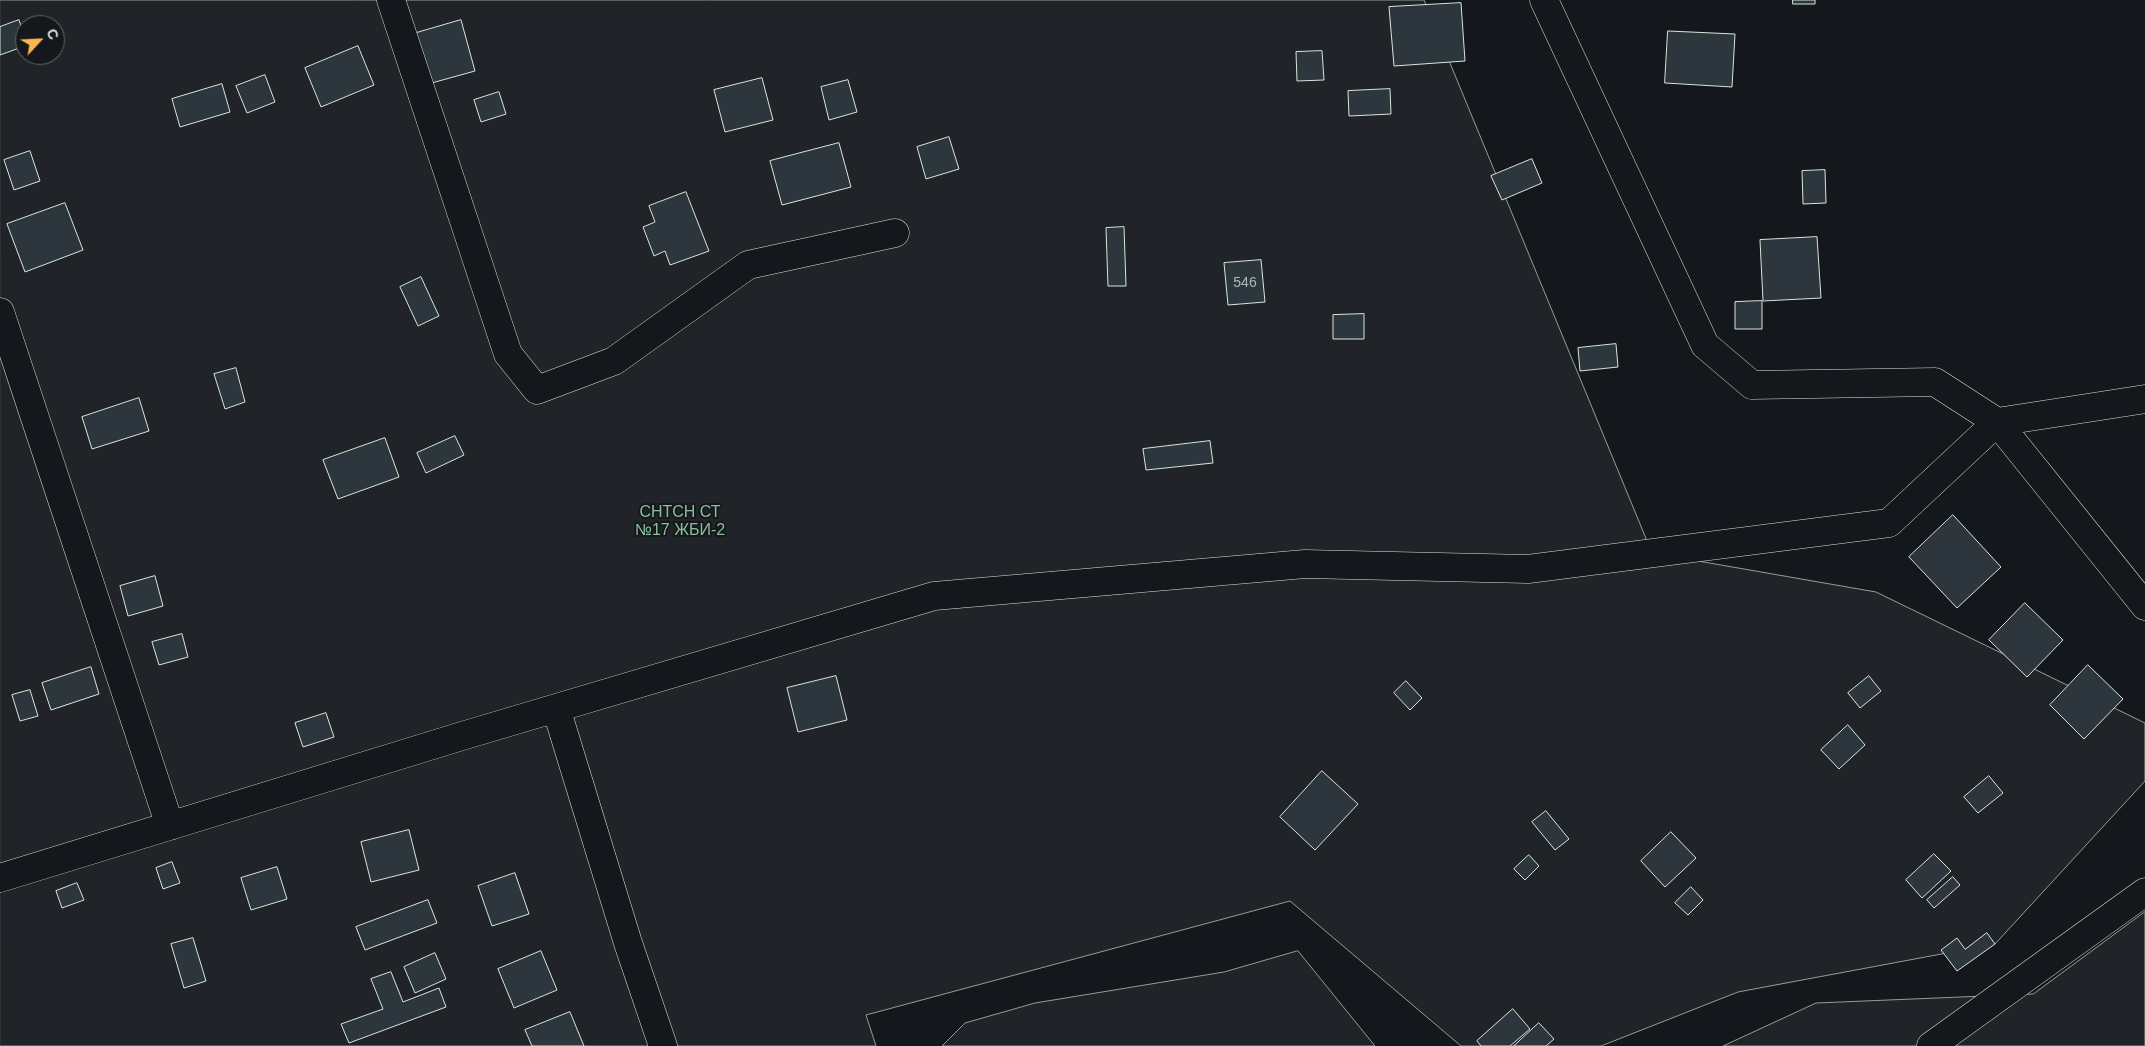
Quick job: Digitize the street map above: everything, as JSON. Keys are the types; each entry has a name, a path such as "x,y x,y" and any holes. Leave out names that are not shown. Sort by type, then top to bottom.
{"street":[{"path":"391,0 508,354 537,390 614,361 748,265 895,233"},
{"path":"1544,0 1705,345 1752,385 1935,382 1997,422 2145,606"},
{"path":"0,312 170,826"},
{"path":"0,878 462,736 934,596 1305,564 1528,569 1889,523 1997,422 2145,400"},
{"path":"556,708 628,943 663,1046"},
{"path":"1932,1046 2145,892"}],"green space":[{"name":"СНТСН СТ №17 ЖБИ-2","path":"0,0 1424,0 1652,553 1876,592 2145,723 2145,781 1995,944 1738,992 1601,1046 1461,1046 1290,901 866,1015 876,1046 0,1046"},
{"path":"2145,912 2145,1046 1723,1046 1816,1003 2033,994"},
{"path":"1298,951 1375,1046 942,1046 965,1023 1035,1003 1224,972"}],"building":[{"path":"1793,0 1815,0 1815,4 1793,4"},
{"path":"1461,3 1465,61 1394,66 1389,7"},
{"path":"461,20 475,71 428,84 413,34"},
{"path":"15,21 15,50 0,55 0,27"},
{"path":"1668,31 1735,34 1732,87 1665,83"},
{"path":"358,46 374,85 321,107 305,68"},
{"path":"1322,51 1324,80 1297,81 1296,52"},
{"path":"265,75 275,102 247,113 236,86"},
{"path":"762,78 773,120 725,132 714,90"},
{"path":"848,80 857,112 829,120 821,87"},
{"path":"222,84 230,112 180,127 172,99"},
{"path":"1390,89 1391,114 1349,116 1348,91"},
{"path":"499,92 506,114 481,122 474,100"},
{"path":"949,137 959,169 926,179 917,147"},
{"path":"839,143 851,187 782,205 770,161"},
{"path":"30,151 40,181 14,190 4,160"},
{"path":"1532,159 1542,183 1502,200 1491,176"},
{"path":"1825,170 1826,203 1803,204 1802,171"},
{"path":"686,192 709,251 670,265 665,251 654,256 643,227 655,222 649,206"},
{"path":"65,203 83,250 25,272 7,224"},
{"path":"1124,227 1126,286 1108,286 1106,228"},
{"path":"1817,237 1821,298 1763,301 1760,240"},
{"path":"1261,260 1265,302 1228,305 1224,263"},
{"path":"421,277 439,316 418,326 400,287"},
{"path":"1762,301 1762,329 1735,329 1735,302"},
{"path":"1364,314 1364,339 1333,339 1333,315"},
{"path":"1616,344 1618,367 1580,371 1578,348"},
{"path":"236,368 245,402 225,409 214,374"},
{"path":"139,398 149,431 92,449 82,417"},
{"path":"455,436 464,455 426,473 417,453"},
{"path":"385,438 399,477 338,499 323,460"},
{"path":"1210,441 1213,463 1146,470 1143,449"},
{"path":"1953,515 2001,567 1957,608 1909,557"},
{"path":"155,576 163,606 128,616 120,586"},
{"path":"2025,603 2063,640 2027,677 1989,640"},
{"path":"182,634 188,657 159,665 152,642"},
{"path":"2088,665 2123,699 2084,739 2050,705"},
{"path":"91,667 99,694 51,710 42,683"},
{"path":"836,676 847,720 798,732 787,688"},
{"path":"1869,676 1881,691 1860,708 1848,693"},
{"path":"1406,681 1422,698 1410,710 1394,693"},
{"path":"30,690 38,716 20,721 12,695"},
{"path":"326,713 334,737 303,747 295,723"},
{"path":"1848,725 1865,745 1839,769 1821,750"},
{"path":"1322,771 1358,804 1315,850 1280,817"},
{"path":"1989,776 2003,793 1978,813 1964,797"},
{"path":"1546,811 1569,839 1555,850 1532,822"},
{"path":"409,830 419,870 371,882 361,842"},
{"path":"1671,832 1696,858 1665,887 1641,861"},
{"path":"1934,854 1951,871 1922,898 1906,880"},
{"path":"1529,855 1539,866 1525,880 1514,869"},
{"path":"172,862 180,883 163,889 156,868"},
{"path":"277,867 287,899 251,910 241,878"},
{"path":"515,873 529,914 492,926 478,886"},
{"path":"1953,877 1960,885 1934,908 1927,900"},
{"path":"77,883 84,900 62,908 56,891"},
{"path":"1691,887 1703,900 1688,915 1675,903"},
{"path":"428,900 437,923 365,950 356,927"},
{"path":"1987,933 1995,944 1957,971 1941,950 1957,938 1965,949"},
{"path":"193,938 206,981 184,988 171,944"},
{"path":"541,951 557,990 514,1008 498,969"},
{"path":"435,953 446,979 415,993 404,967"},
{"path":"391,972 403,1002 439,988 446,1007 349,1043 341,1024 383,1009 371,979"},
{"path":"1513,1009 1530,1029 1510,1046 1481,1046 1477,1041"},
{"path":"570,1012 584,1046 532,1046 525,1030"},
{"path":"1539,1023 1554,1039 1546,1046 1514,1046"}]}
